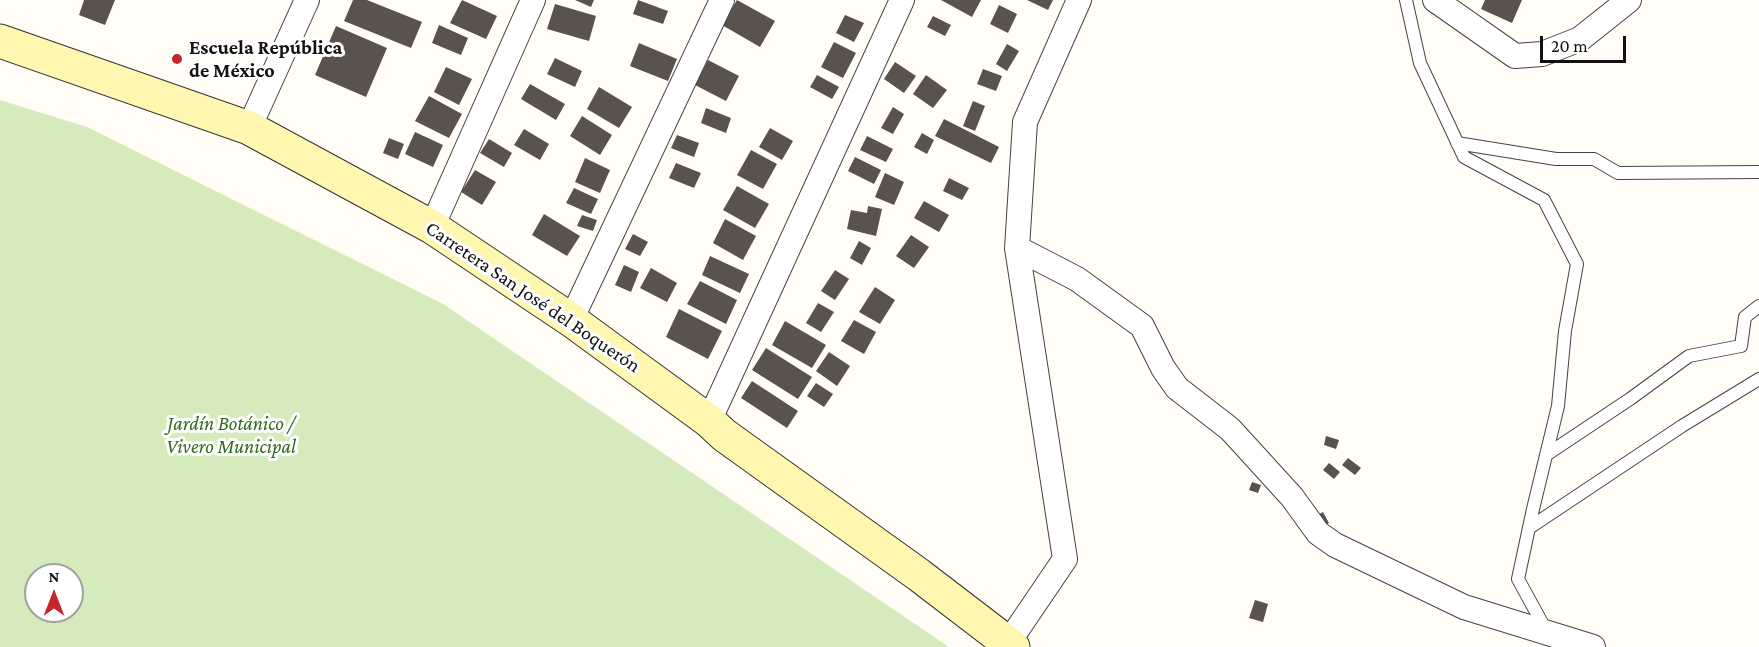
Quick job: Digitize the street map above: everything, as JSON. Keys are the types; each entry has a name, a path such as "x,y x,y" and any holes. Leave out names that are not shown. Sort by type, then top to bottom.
{"street":[{"path":"249,128 307,0"},
{"path":"432,227 533,0"},
{"path":"571,320 722,0"},
{"path":"709,421 902,0"},
{"path":"1010,645 1065,559 1017,248 1025,122 1079,0"},
{"path":"1435,0 1465,9 1515,56 1542,54 1580,39 1629,0"},
{"name":"Carretera San José del Boquerón","path":"0,41 249,128 432,227 571,320 709,421 724,435 919,575 1010,645"},
{"path":"1017,248 1077,279 1142,326 1162,368 1177,388 1230,429 1292,497 1318,533 1335,545 1464,607 1593,647"}],"lane":[{"path":"1406,0 1420,63 1464,157 1544,200 1577,264 1565,330 1558,406 1518,579 1547,632"},
{"path":"1457,143 1556,159 1594,159 1618,173 1759,172"},
{"path":"1546,455 1689,356 1741,346 1745,317 1759,306"},
{"path":"1529,528 1682,426 1759,379"}],"green space":[{"name":"Jardín Botánico / Vivero Municipal","path":"0,100 87,127 443,304 949,647 0,647"}],"building":[{"path":"84,0 115,0 105,25 79,15"},
{"path":"353,0 367,0 422,22 411,48 344,21"},
{"path":"462,0 497,16 486,39 450,23"},
{"path":"575,0 594,0 591,7"},
{"path":"638,0 668,11 663,24 633,14"},
{"path":"737,0 775,21 760,47 722,25"},
{"path":"941,0 981,0 972,17"},
{"path":"1027,0 1053,0 1048,10"},
{"path":"1485,0 1522,0 1512,23 1481,9"},
{"path":"555,4 596,16 589,41 547,29"},
{"path":"999,5 1017,14 1008,33 990,24"},
{"path":"845,15 864,23 854,42 836,33"},
{"path":"933,16 951,25 945,36 927,27"},
{"path":"439,25 468,38 461,55 432,43"},
{"path":"336,26 387,48 366,97 315,75"},
{"path":"834,42 856,53 843,78 821,67"},
{"path":"639,43 677,59 668,81 630,66"},
{"path":"1007,44 1019,51 1007,71 996,64"},
{"path":"555,58 582,71 575,87 547,74"},
{"path":"708,60 739,76 726,101 695,85"},
{"path":"895,62 916,76 904,93 884,79"},
{"path":"446,67 472,79 459,105 434,92"},
{"path":"983,69 1002,76 996,91 977,84"},
{"path":"817,75 839,87 832,99 810,87"},
{"path":"926,75 947,90 933,108 913,94"},
{"path":"530,84 565,104 556,120 521,99"},
{"path":"599,87 632,107 619,128 587,109"},
{"path":"429,96 462,114 449,138 415,121"},
{"path":"973,101 985,106 975,131 963,126"},
{"path":"893,107 904,114 893,134 881,128"},
{"path":"706,108 731,118 726,133 701,123"},
{"path":"582,116 612,135 600,155 570,136"},
{"path":"944,119 999,147 991,163 935,136"},
{"path":"770,128 793,141 782,160 759,147"},
{"path":"524,129 549,144 540,160 514,145"},
{"path":"415,132 443,145 433,167 405,154"},
{"path":"922,133 934,140 927,154 914,147"},
{"path":"677,135 699,143 694,157 671,148"},
{"path":"867,136 893,149 886,162 860,150"},
{"path":"389,138 404,144 398,159 383,153"},
{"path":"489,139 512,153 504,167 480,153"},
{"path":"751,150 777,164 763,189 737,175"},
{"path":"855,157 881,170 874,184 848,171"},
{"path":"585,158 610,170 600,193 575,182"},
{"path":"676,163 701,173 694,188 669,178"},
{"path":"475,170 496,182 482,205 461,192"},
{"path":"885,173 904,182 894,205 875,197"},
{"path":"949,178 969,188 962,200 943,191"},
{"path":"737,186 769,204 755,228 723,210"},
{"path":"574,188 598,199 591,214 566,203"},
{"path":"924,201 949,215 939,232 914,218"},
{"path":"868,206 882,209 876,236 847,229 851,210 867,213"},
{"path":"544,214 580,236 567,256 532,235"},
{"path":"582,215 597,220 593,231 577,226"},
{"path":"725,219 756,236 743,260 713,243"},
{"path":"633,234 648,242 640,256 625,249"},
{"path":"911,235 929,247 914,268 896,256"},
{"path":"859,241 871,248 862,265 850,258"},
{"path":"710,256 749,274 740,293 702,275"},
{"path":"624,265 639,272 631,292 615,285"},
{"path":"651,268 677,283 667,302 640,288"},
{"path":"835,270 849,279 835,300 821,291"},
{"path":"700,281 737,300 726,324 687,304"},
{"path":"875,287 895,300 880,324 859,312"},
{"path":"818,303 834,312 821,332 806,323"},
{"path":"679,309 722,331 708,359 666,337"},
{"path":"854,320 876,332 864,354 841,341"},
{"path":"785,321 826,345 812,368 772,345"},
{"path":"766,348 812,377 798,399 752,370"},
{"path":"829,352 850,366 837,386 816,371"},
{"path":"752,381 798,411 787,428 741,398"},
{"path":"816,383 833,394 824,407 807,396"},
{"path":"1326,436 1339,440 1336,449 1324,445"},
{"path":"1348,458 1361,468 1355,475 1342,465"},
{"path":"1329,463 1340,472 1334,479 1323,470"},
{"path":"1252,482 1261,485 1258,493 1249,490"},
{"path":"1323,512 1329,523 1320,528 1314,517"},
{"path":"1255,600 1268,604 1263,622 1249,618"}],"place":[{"name":"Escuela República de México","path":"177,59"}]}
